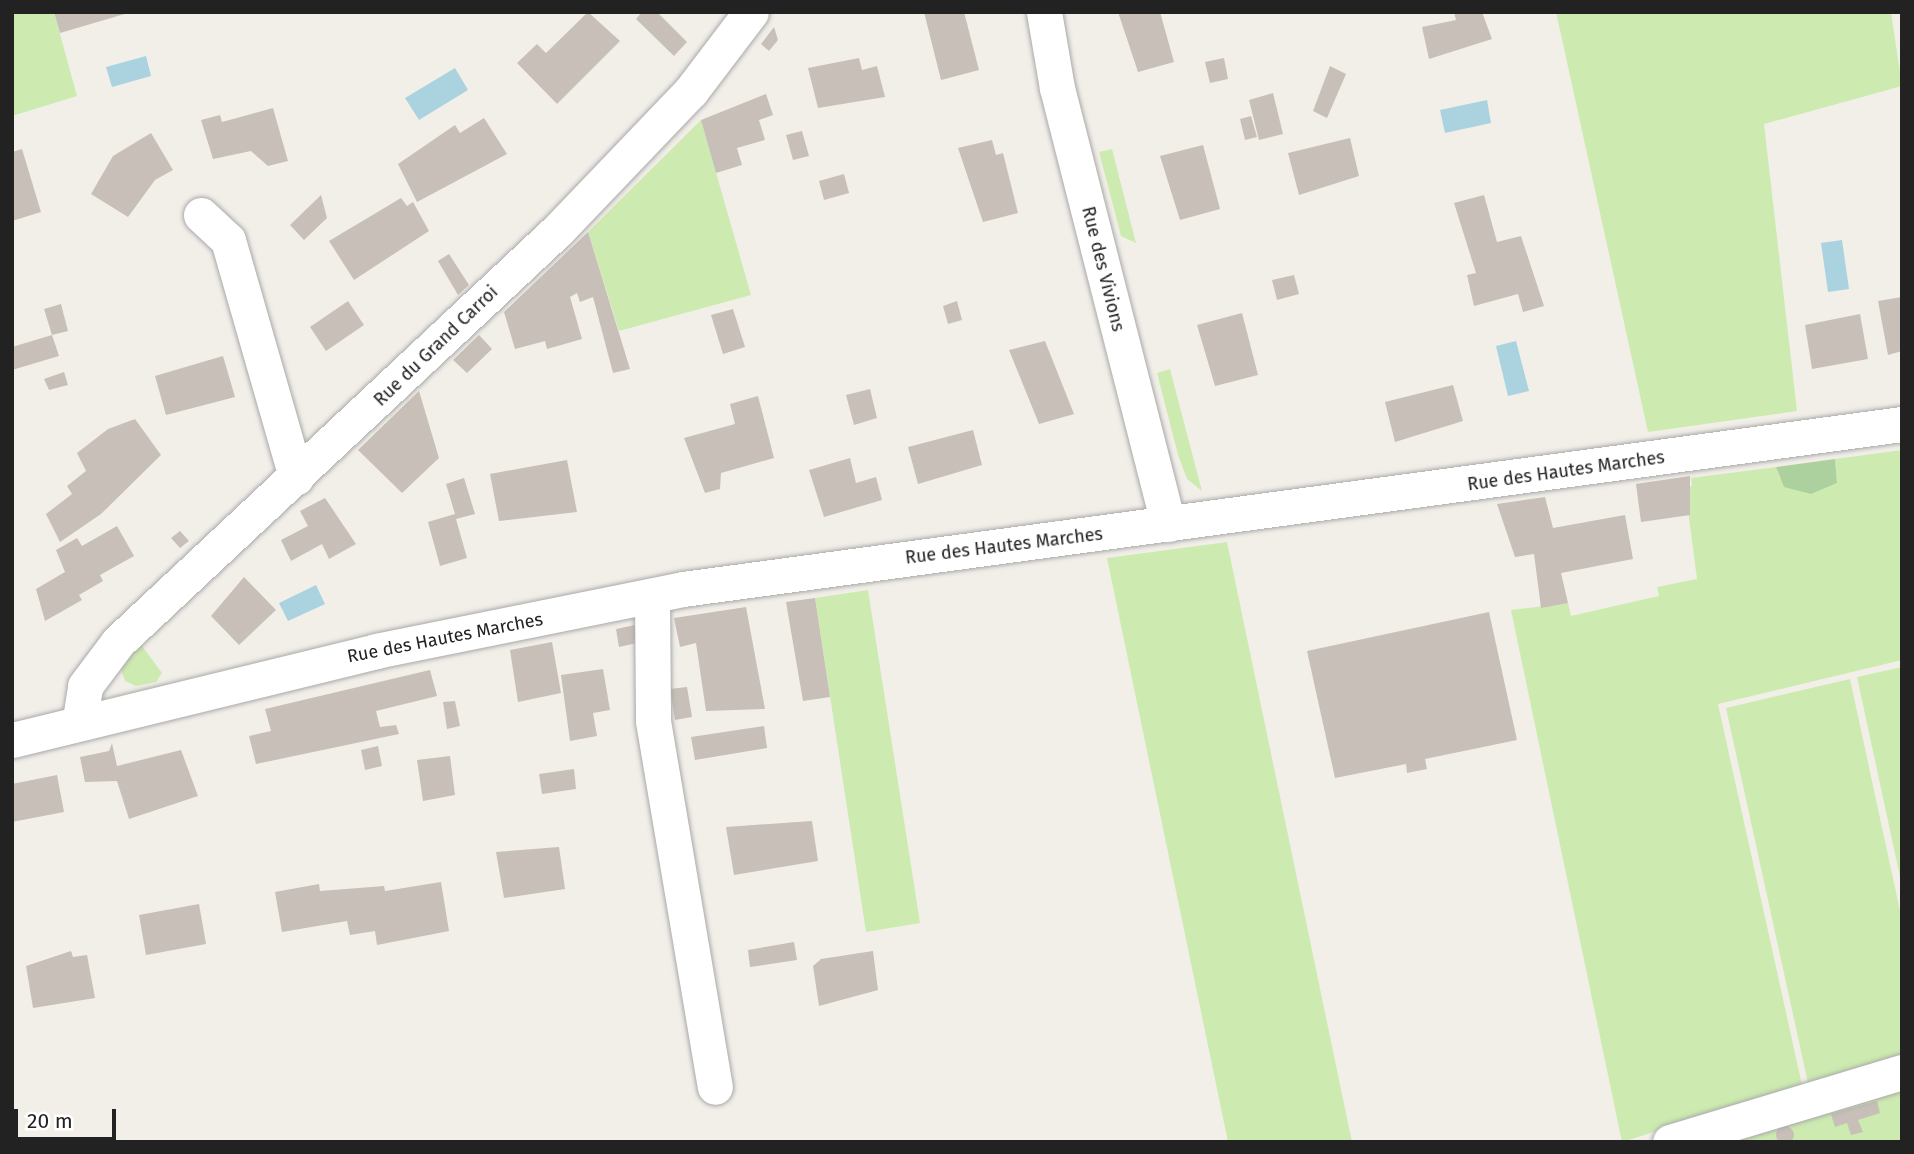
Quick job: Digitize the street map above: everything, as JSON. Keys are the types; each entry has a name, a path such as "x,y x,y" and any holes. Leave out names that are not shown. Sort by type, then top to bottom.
{"street":[{"name":"Rue du Grand Carroi","path":"79,719 85,686 102,662 629,159 751,12"},
{"name":"Rue des Vivions","path":"1044,12 1057,88 1168,524"},
{"path":"201,215 228,240 296,477"},
{"name":"Rue des Hautes Marches","path":"113,711 743,579 1902,424"},
{"path":"652,598 653,720 715,1087"},
{"path":"12,740 113,711 102,662"},
{"path":"1670,1142 1902,1072"}],"green space":[{"path":"12,12 54,12 77,96 12,116"},
{"path":"1556,12 1891,12 1902,86 1764,124 1797,411 1648,432"},
{"path":"701,120 751,295 619,331 588,232"},
{"path":"1112,149 1136,243 1121,236 1099,152"},
{"path":"1170,369 1202,491 1187,479 1178,455 1157,373"},
{"path":"1902,450 1902,660 1718,704 1802,1085 1622,1142 1511,610 1568,603 1571,616 1659,596 1657,587 1697,579 1685,488 1692,486 1691,478 1776,467 1780,478 1837,483 1835,459"},
{"path":"1835,459 1837,483 1811,494 1784,487 1776,467"},
{"path":"1227,542 1352,1142 1228,1142 1107,558"},
{"path":"868,590 920,923 866,932 815,598"},
{"path":"140,643 162,673 156,682 136,686 125,681 120,667"},
{"path":"1902,667 1902,886 1857,677"},
{"path":"1850,679 1902,920 1902,1054 1808,1083 1726,708"},
{"path":"1902,1085 1902,1142 1715,1142"}],"water":[{"path":"146,56 151,76 112,87 106,67"},
{"path":"455,68 468,90 419,120 405,98"},
{"path":"1487,100 1491,123 1445,133 1440,110"},
{"path":"1842,240 1849,289 1828,292 1821,243"},
{"path":"1516,341 1529,391 1508,396 1496,346"},
{"path":"316,585 325,604 288,621 279,603"}],"building":[{"path":"54,12 128,12 128,13 60,33"},
{"path":"588,12 620,41 557,104 517,63 537,44 546,53"},
{"path":"642,12 657,12 687,42 674,56 636,19"},
{"path":"924,12 964,12 979,70 941,80"},
{"path":"1118,12 1160,12 1174,62 1138,72"},
{"path":"1454,12 1482,12 1492,39 1429,59 1422,27 1456,20"},
{"path":"774,27 778,40 769,51 761,44"},
{"path":"859,58 862,70 877,66 885,97 818,108 808,68"},
{"path":"1224,58 1228,79 1210,83 1205,62"},
{"path":"1330,66 1346,74 1327,118 1313,111"},
{"path":"1273,93 1283,134 1259,140 1249,100"},
{"path":"766,94 773,115 759,120 765,140 737,148 742,165 716,173 701,120"},
{"path":"273,108 288,161 268,166 251,151 213,159 201,120 220,115 222,122"},
{"path":"1251,116 1257,137 1245,140 1240,119"},
{"path":"484,118 507,154 417,202 398,164 455,125 460,133"},
{"path":"802,131 809,156 793,160 786,135"},
{"path":"151,133 173,170 155,180 128,217 91,194 113,156"},
{"path":"1350,138 1359,176 1299,195 1288,153"},
{"path":"992,140 996,155 1003,153 1018,213 983,222 958,148"},
{"path":"1203,145 1220,209 1180,220 1160,156"},
{"path":"22,149 41,212 12,221 12,152"},
{"path":"844,174 849,193 824,200 819,181"},
{"path":"321,195 327,218 304,240 290,225"},
{"path":"1484,195 1497,242 1521,236 1544,306 1523,312 1518,294 1474,306 1467,275 1476,273 1454,203"},
{"path":"401,198 407,206 413,202 429,231 354,280 329,241"},
{"path":"588,232 630,369 613,373 593,297 580,302 577,293 570,297 582,339 547,349 545,341 515,349 504,312"},
{"path":"449,254 469,285 458,295 438,261"},
{"path":"1294,275 1299,294 1277,300 1272,280"},
{"path":"1902,297 1902,351 1888,355 1878,301"},
{"path":"348,301 364,325 326,351 310,327"},
{"path":"957,301 962,320 948,324 943,306"},
{"path":"61,304 68,331 52,335 44,309"},
{"path":"733,309 745,347 723,354 711,315"},
{"path":"1242,313 1258,375 1215,386 1197,325"},
{"path":"1860,314 1868,359 1812,369 1805,325"},
{"path":"52,335 59,356 12,370 12,347"},
{"path":"479,335 492,349 467,373 453,360"},
{"path":"1045,341 1074,414 1039,424 1009,350"},
{"path":"223,356 235,397 166,415 155,376"},
{"path":"64,372 68,385 49,390 44,379"},
{"path":"1453,385 1463,421 1395,442 1385,402"},
{"path":"870,389 877,418 854,425 846,395"},
{"path":"419,391 439,458 402,493 358,450"},
{"path":"758,396 774,458 721,473 720,489 705,493 684,438 735,424 730,404"},
{"path":"135,419 161,455 101,514 60,542 46,514 72,494 67,486 86,471 77,453 108,429"},
{"path":"973,430 982,465 918,484 908,447"},
{"path":"850,458 856,483 876,477 882,500 824,517 809,470"},
{"path":"567,460 577,512 499,521 490,474"},
{"path":"1690,476 1690,515 1641,522 1636,484"},
{"path":"464,478 475,514 456,519 467,558 440,566 428,522 455,514 446,484"},
{"path":"1545,497 1553,528 1625,515 1633,559 1561,573 1568,603 1541,608 1534,554 1515,557 1497,504"},
{"path":"325,498 356,544 329,559 322,544 291,561 281,540 308,526 300,511"},
{"path":"117,526 134,556 100,575 103,581 79,595 82,600 45,621 36,589 65,572 56,550 77,538 82,546"},
{"path":"180,531 189,541 180,548 171,538"},
{"path":"244,577 276,610 239,645 211,616"},
{"path":"815,598 830,697 803,701 786,602"},
{"path":"746,607 765,709 706,711 696,643 680,647 674,618"},
{"path":"1489,612 1517,740 1425,759 1427,769 1407,773 1406,764 1335,778 1307,651"},
{"path":"635,625 637,643 619,647 616,629"},
{"path":"552,642 561,693 518,702 510,650"},
{"path":"603,669 610,710 593,713 597,736 570,741 561,675"},
{"path":"430,670 437,696 376,711 380,727 396,725 399,734 256,764 249,736 271,731 265,709"},
{"path":"687,687 692,717 675,720 670,689"},
{"path":"455,701 460,726 447,729 443,702"},
{"path":"764,726 767,748 695,760 691,737"},
{"path":"112,743 117,766 181,750 198,796 129,819 117,781 85,782 80,757 109,751"},
{"path":"378,746 382,766 365,770 361,750"},
{"path":"450,756 455,795 423,801 417,760"},
{"path":"574,769 576,789 542,794 539,774"},
{"path":"57,775 64,812 12,822 12,784"},
{"path":"812,821 818,861 734,875 726,827"},
{"path":"559,847 565,889 504,898 496,852"},
{"path":"441,882 449,931 377,945 375,931 350,935 347,921 282,932 275,892 319,884 320,891 384,886 385,891"},
{"path":"199,904 206,944 146,955 139,915"},
{"path":"794,942 797,960 750,967 748,950"},
{"path":"71,951 73,957 87,955 95,998 33,1008 26,966"},
{"path":"873,951 878,990 819,1006 813,966 821,959"},
{"path":"1877,1101 1880,1113 1858,1120 1863,1132 1851,1135 1847,1123 1835,1127 1831,1114"},
{"path":"1785,1126 1791,1129 1794,1135 1791,1141 1785,1144 1779,1141 1776,1135 1779,1129"}]}
